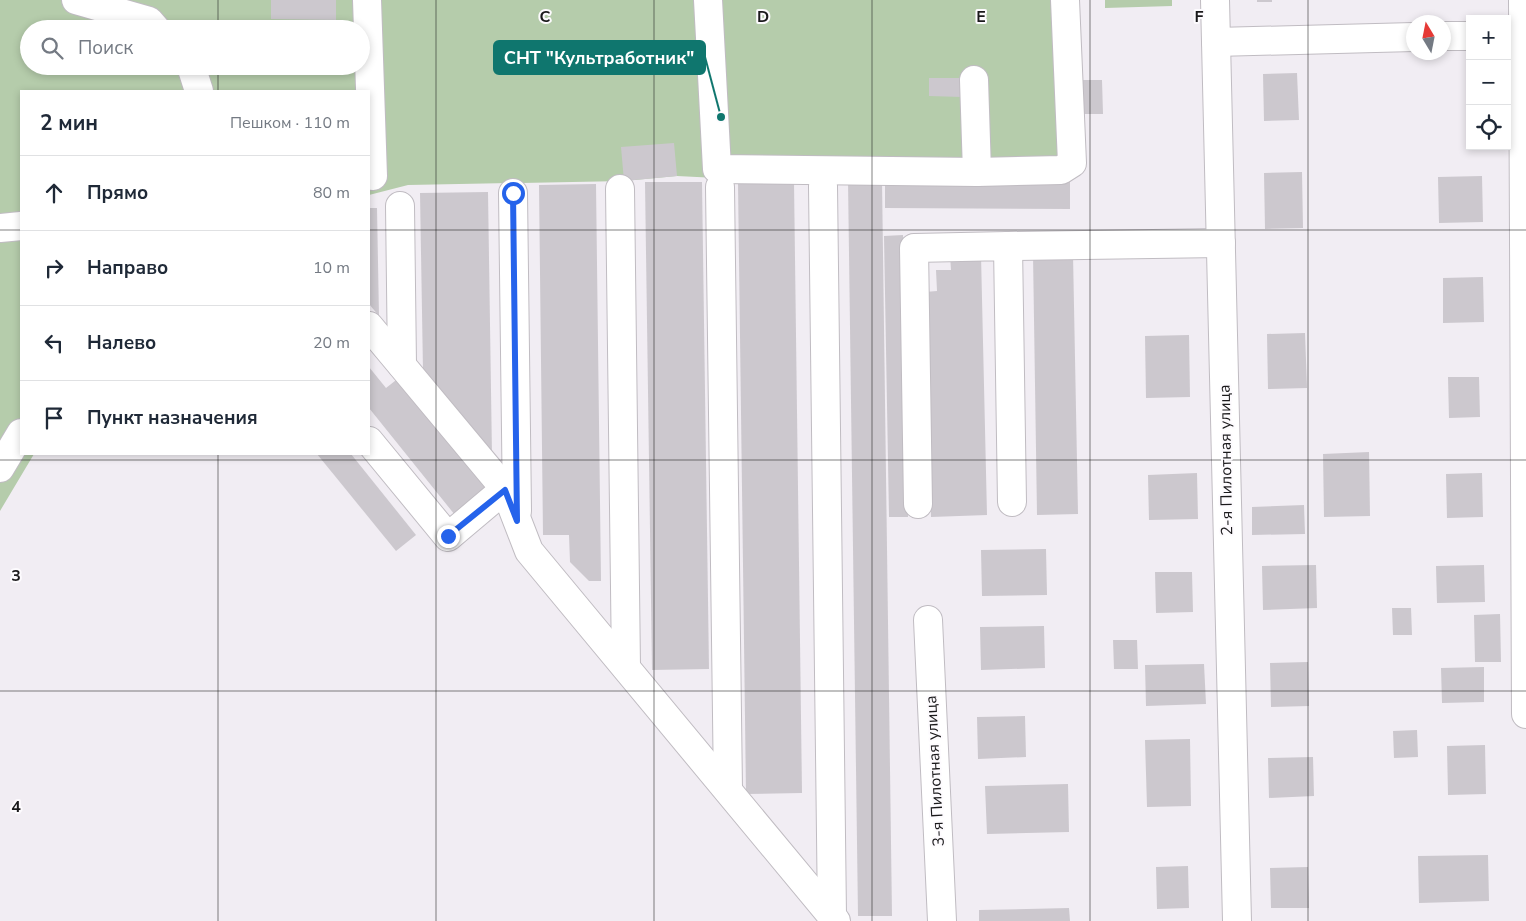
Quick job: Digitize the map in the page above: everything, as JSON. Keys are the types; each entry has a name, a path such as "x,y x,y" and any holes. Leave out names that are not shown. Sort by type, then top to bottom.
{"street":[{"path":"76,0 146,20"},
{"path":"367,0 368,20"},
{"path":"708,0 717,169 977,172 1061,170 1072,163 1065,0"},
{"name":"2-я Пилотная улица","path":"1215,0 1236,921"},
{"path":"1523,0 1519,34 1526,714"},
{"path":"1451,36 1466,36"},
{"path":"1216,42 1406,37"},
{"path":"194,75 199,90"},
{"path":"370,75 373,176"},
{"path":"974,80 977,172"},
{"path":"720,186 728,790"},
{"path":"823,186 834,919"},
{"path":"620,189 626,668"},
{"path":"513,193 517,521"},
{"path":"400,206 402,365"},
{"path":"0,228 20,226"},
{"path":"918,504 914,248 1220,243"},
{"path":"1008,246 1012,502"},
{"path":"370,327 505,490 529,551 834,919"},
{"path":"0,468 20,435"},
{"path":"370,442 448,536 505,490"},
{"name":"3-я Пилотная улица","path":"928,620 942,921"}],"green space":[{"path":"0,0 1070,0 1083,167 717,178 677,176 624,181 408,185 370,195 370,90 20,90 20,455 33,455 0,511"},
{"path":"1105,0 1172,0 1172,6 1105,8"}],"building":[{"path":"271,0 336,0 336,20 271,19"},
{"path":"1257,0 1272,0 1272,2 1257,2"},
{"path":"1297,73 1299,120 1264,121 1263,74"},
{"path":"929,78 962,78 962,97 929,96"},
{"path":"1077,80 1102,80 1103,114 1078,114"},
{"path":"674,143 677,176 624,181 621,147"},
{"path":"1302,172 1303,228 1265,229 1264,173"},
{"path":"1482,176 1483,222 1439,223 1438,177"},
{"path":"848,180 882,180 892,916 858,916"},
{"path":"885,180 1070,181 1070,209 885,208"},
{"path":"645,182 702,182 709,669 652,670"},
{"path":"794,182 802,793 746,794 738,183"},
{"path":"596,184 601,581 589,581 570,562 569,535 543,535 539,185"},
{"path":"488,192 492,456 423,371 420,193"},
{"path":"370,208 377,208 379,316 370,305"},
{"path":"903,235 908,517 889,517 884,236"},
{"path":"1033,254 1073,254 1078,514 1037,515"},
{"path":"950,255 981,255 987,515 931,517 925,292 937,291 936,270 951,270"},
{"path":"1483,277 1484,322 1443,323 1443,278"},
{"path":"1305,333 1307,388 1268,389 1267,334"},
{"path":"1189,335 1190,397 1146,398 1145,336"},
{"path":"370,368 386,388 400,377 494,493 459,520 370,409"},
{"path":"1448,377 1479,377 1480,417 1449,418"},
{"path":"1369,452 1370,516 1324,517 1323,454"},
{"path":"318,455 352,455 416,535 396,551"},
{"path":"1197,473 1198,519 1149,520 1148,475"},
{"path":"1482,473 1483,517 1447,518 1446,474"},
{"path":"1304,505 1305,534 1252,535 1252,507"},
{"path":"1046,549 1047,595 982,596 981,550"},
{"path":"1316,565 1317,608 1263,610 1262,566"},
{"path":"1484,565 1485,602 1437,603 1436,566"},
{"path":"1155,572 1192,572 1193,612 1156,613"},
{"path":"1392,608 1411,608 1412,635 1393,635"},
{"path":"1500,614 1501,662 1475,662 1474,615"},
{"path":"1044,626 1045,668 981,670 980,627"},
{"path":"1113,640 1137,640 1138,669 1114,669"},
{"path":"1308,662 1309,706 1271,707 1270,663"},
{"path":"1204,664 1206,704 1146,706 1145,665"},
{"path":"1484,667 1484,702 1442,703 1441,668"},
{"path":"1025,716 1026,757 978,759 977,717"},
{"path":"1417,730 1418,757 1394,758 1393,731"},
{"path":"1190,739 1191,806 1147,807 1145,740"},
{"path":"1485,745 1486,794 1448,795 1447,746"},
{"path":"1313,757 1314,796 1269,798 1268,758"},
{"path":"1068,784 1069,832 987,834 985,786"},
{"path":"1488,855 1489,901 1419,903 1418,856"},
{"path":"1188,866 1189,908 1157,909 1156,867"},
{"path":"1308,867 1309,908 1271,908 1270,868"},
{"path":"1069,908 1070,921 979,921 979,910"}],"place":[{"name":"СНТ \"Культработник\"","path":"721,117"}],"route":[{"path":"448,536 505,490 517,521 513,193"}]}
